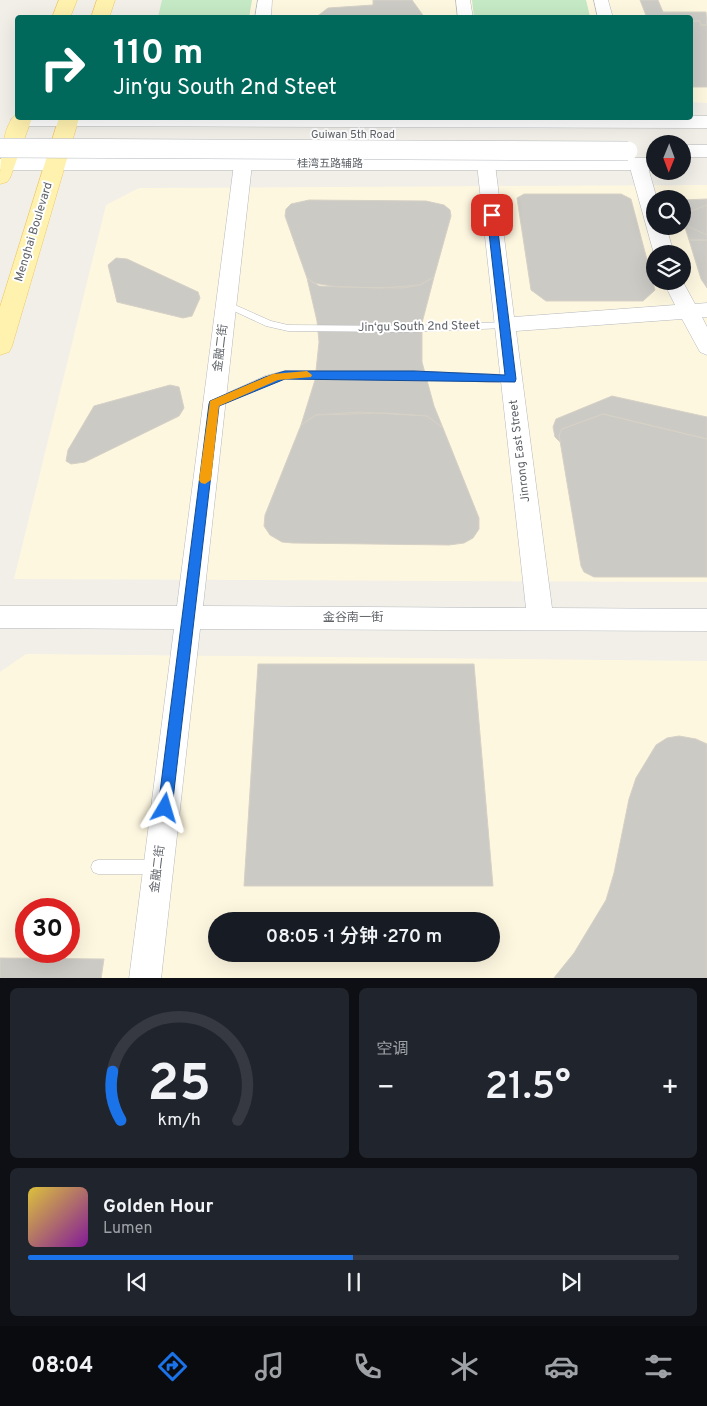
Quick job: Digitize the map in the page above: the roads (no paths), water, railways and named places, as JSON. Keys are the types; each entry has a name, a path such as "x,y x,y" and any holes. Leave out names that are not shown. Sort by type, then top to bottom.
{"main road":[{"path":"62,15 68,0"},
{"path":"101,15 106,0"},
{"path":"2,163 22,120"},
{"name":"Menghai Boulevard","path":"0,346 69,120"}],"street":[{"path":"263,15 265,0"},
{"path":"463,0 466,15"},
{"path":"601,0 605,15"},
{"name":"桂湾五路辅路","path":"486,120 636,142"},
{"name":"桂湾五路辅路","path":"2,163 486,164 636,142 707,122"},
{"name":"Guiwan 5th Road","path":"0,134 636,142"},
{"name":"Guiwan 5th Road","path":"2,163 636,142 707,135"},
{"path":"636,142 647,190"},
{"path":"691,151 707,151"},
{"name":"金融二街","path":"145,978 243,164"},
{"name":"Jinrong East Street","path":"486,164 540,619"},
{"path":"691,164 707,164"},
{"path":"680,290 698,311 707,347"},
{"name":"Jin‘gu South 2nd Steet","path":"505,325 698,311"},
{"name":"金谷南一街","path":"0,617 707,620"}],"lane":[{"name":"Jin‘gu South 2nd Steet","path":"226,304 269,324 288,328 408,329 505,325"},
{"path":"214,404 269,379 285,375 414,375 511,379"},
{"path":"98,867 158,867"}]}
